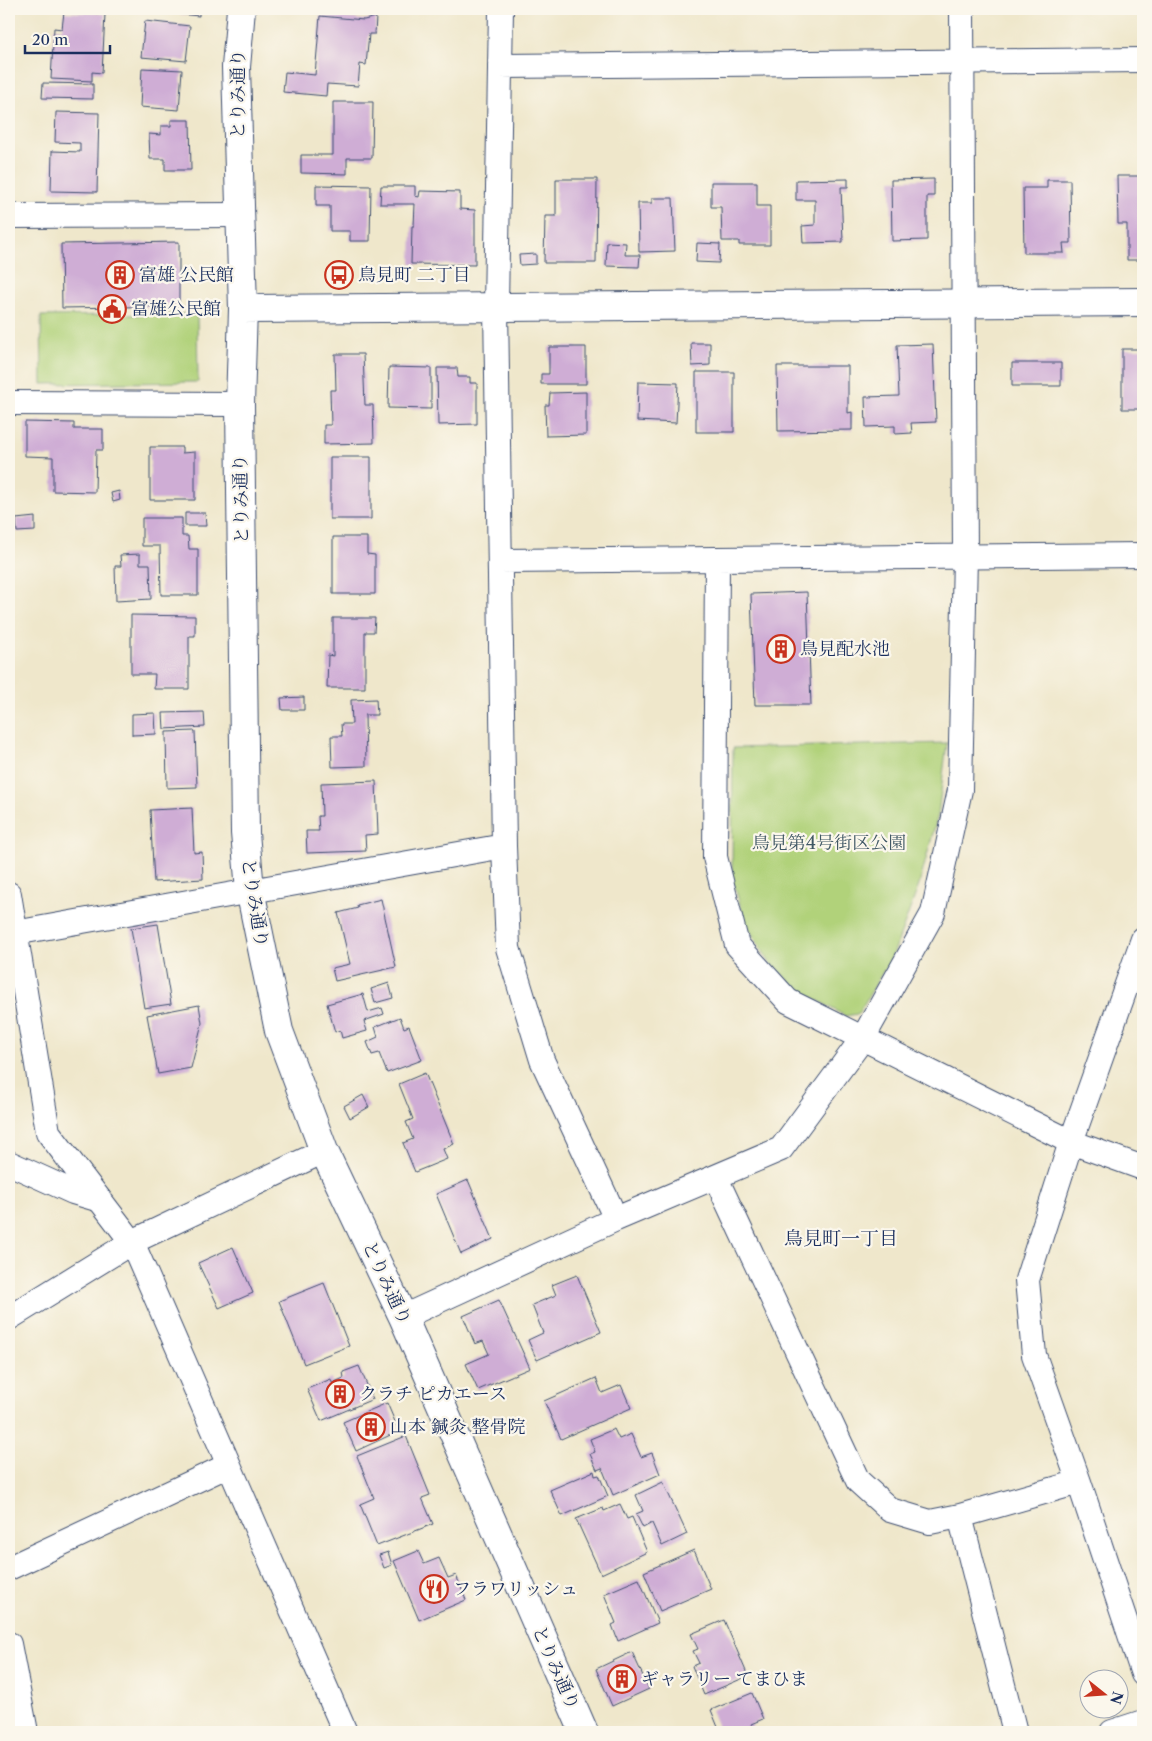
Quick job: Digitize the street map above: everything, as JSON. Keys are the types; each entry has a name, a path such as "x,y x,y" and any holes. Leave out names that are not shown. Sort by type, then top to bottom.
{"street":[{"name":"とりみ通り","path":"241,9 236,67 242,310 240,404 245,833 250,890 279,1031 324,1150 403,1317 584,1732"},
{"path":"501,9 496,307 504,846 508,948 542,1060 616,1219"},
{"path":"403,1317 616,1219 781,1149 863,1038 933,913 960,790 965,556 962,9"},
{"path":"500,66 1143,60"},
{"path":"9,216 239,215"},
{"path":"242,310 1143,302"},
{"path":"9,403 240,404"},
{"path":"501,561 1143,555"},
{"path":"717,560 715,857 737,945 788,1001 1071,1142 1143,1168"},
{"path":"12,934 504,846"},
{"path":"9,894 12,934 48,1132 132,1242 345,1732"},
{"path":"1143,939 1071,1142 1027,1280 1034,1355 1079,1482 1143,1674"},
{"path":"9,1318 132,1242 324,1150"},
{"path":"9,1163 73,1192 100,1200"},
{"path":"716,1178 858,1481 890,1510 930,1522 960,1516 1079,1482"},
{"path":"9,1568 229,1465"},
{"path":"960,1516 1015,1732"},
{"path":"9,1644 26,1732"},
{"path":"1112,1732 1143,1722"}],"green space":[{"path":"197,314 198,382 42,384 41,316"},
{"name":"鳥見第4号街区公園","path":"947,743 938,815 919,885 893,955 858,1014 845,1016 798,989 770,963 746,924 732,878 733,748"}],"building":[{"path":"160,9 199,9 199,16 159,12"},
{"path":"64,12 105,14 102,73 92,72 92,81 51,79 54,28 62,29"},
{"path":"320,16 364,20 376,17 375,34 369,34 366,65 360,64 358,86 327,84 326,96 283,92 285,72 315,75"},
{"path":"145,21 190,26 186,61 141,57"},
{"path":"142,68 182,70 179,110 140,107"},
{"path":"43,83 93,84 93,99 42,98"},
{"path":"333,102 373,102 372,158 347,158 347,174 301,173 301,155 333,155"},
{"path":"56,112 99,113 97,192 51,191 52,151 80,152 80,143 55,142"},
{"path":"171,120 190,120 191,170 165,170 165,159 150,159 149,134 161,135 161,126 171,126"},
{"path":"1117,176 1143,176 1143,260 1127,260 1127,224 1118,224"},
{"path":"556,179 597,179 596,263 544,263 545,216 556,216"},
{"path":"848,179 848,187 841,187 843,242 803,243 802,226 815,225 815,200 796,200 796,180"},
{"path":"934,179 934,196 927,196 927,240 892,241 891,180"},
{"path":"1047,180 1070,180 1071,243 1063,243 1064,253 1024,253 1023,188 1047,188"},
{"path":"711,182 757,182 757,206 770,206 770,245 739,245 739,241 722,241 721,207 711,207"},
{"path":"316,185 371,186 370,241 350,241 350,231 330,231 330,206 316,206"},
{"path":"381,186 415,186 415,196 419,197 420,191 460,192 460,209 475,210 475,265 411,264 412,226 414,226 415,204 380,204"},
{"path":"652,198 673,198 675,251 639,252 638,203 652,203"},
{"name":"富雄 公民館","path":"179,242 179,306 62,308 61,244"},
{"path":"607,242 626,243 625,255 640,255 639,267 606,266"},
{"path":"697,243 720,244 719,263 696,262"},
{"path":"536,254 536,264 520,265 519,255"},
{"path":"691,343 710,343 710,365 692,366"},
{"path":"933,344 936,422 911,423 912,433 895,434 895,426 866,427 865,397 899,396 897,345"},
{"path":"549,347 586,347 586,384 541,384 541,374 549,374"},
{"path":"1122,349 1143,349 1143,409 1122,409"},
{"path":"335,354 363,354 365,405 373,405 374,443 324,444 324,425 331,425 330,390 336,390"},
{"path":"1012,363 1061,363 1061,386 1012,386"},
{"path":"777,366 848,366 848,413 852,412 852,430 778,431"},
{"path":"389,367 431,368 431,409 388,408"},
{"path":"437,368 457,368 458,377 470,377 470,383 477,383 477,424 438,425"},
{"path":"696,372 734,372 734,432 696,432"},
{"path":"638,382 678,383 676,423 637,421"},
{"path":"586,392 586,435 546,436 545,405 549,405 550,393"},
{"path":"25,422 74,423 74,429 103,429 103,450 96,450 95,492 53,491 53,457 25,456"},
{"path":"150,447 182,447 182,453 195,452 195,500 150,500"},
{"path":"330,457 371,457 371,519 330,519"},
{"path":"119,491 120,500 113,502 111,493"},
{"path":"185,513 205,513 206,526 185,526"},
{"path":"35,517 35,531 17,532 16,519"},
{"path":"142,518 182,518 182,536 188,536 189,549 198,549 198,595 161,595 160,546 142,546"},
{"path":"333,537 367,537 367,554 375,555 375,594 333,594"},
{"path":"140,554 140,564 150,564 151,599 116,601 115,566 121,566 120,555"},
{"name":"鳥見配水池","path":"807,592 811,705 755,705 751,594"},
{"path":"131,615 195,616 195,636 189,636 189,689 154,689 155,674 131,674"},
{"path":"333,618 375,618 374,632 365,632 365,688 327,688 328,655 333,656"},
{"path":"304,697 304,710 282,710 281,698"},
{"path":"376,699 377,715 365,715 366,766 332,767 331,736 342,736 341,724 352,724 351,700"},
{"path":"204,712 205,727 164,729 163,713"},
{"path":"155,713 156,734 132,735 132,714"},
{"path":"195,731 197,787 167,788 166,732"},
{"path":"376,781 378,834 365,835 366,851 307,853 306,831 319,831 318,816 322,816 321,783"},
{"path":"192,808 194,853 202,852 203,879 154,882 150,810"},
{"path":"381,899 396,967 335,981 332,968 350,964 338,913 358,908 357,905"},
{"path":"158,924 171,1004 144,1008 131,928"},
{"path":"389,983 393,998 375,1003 371,989"},
{"path":"363,994 368,1012 382,1008 384,1014 364,1021 367,1031 342,1038 340,1030 335,1032 327,1004"},
{"path":"199,1005 202,1023 191,1068 158,1074 147,1015"},
{"path":"400,1017 404,1028 409,1026 422,1060 387,1073 379,1053 372,1055 367,1042 378,1037 375,1027"},
{"path":"425,1073 454,1144 443,1149 447,1159 415,1172 403,1143 413,1139 406,1122 413,1119 399,1084"},
{"path":"363,1095 369,1107 350,1118 344,1106"},
{"path":"468,1180 493,1239 461,1254 436,1194"},
{"path":"233,1247 253,1293 219,1308 198,1263"},
{"path":"577,1275 601,1332 537,1360 528,1340 543,1333 532,1305 556,1295 552,1285"},
{"path":"324,1283 349,1346 304,1364 279,1301"},
{"path":"499,1300 530,1368 478,1390 466,1364 489,1354 483,1341 475,1344 463,1316"},
{"name":"クラチ ピカエース","path":"359,1366 373,1399 321,1421 307,1389 331,1379 332,1383 344,1378 343,1372"},
{"path":"596,1378 602,1393 621,1385 631,1408 561,1439 544,1401"},
{"name":"山本 鍼灸 整骨院","path":"387,1403 399,1431 356,1451 343,1422"},
{"path":"614,1429 619,1439 631,1434 641,1457 652,1453 660,1474 613,1495 602,1468 597,1470 590,1454 595,1452 590,1439"},
{"path":"406,1436 430,1495 422,1498 433,1524 377,1546 360,1504 374,1498 357,1456"},
{"path":"594,1471 595,1476 599,1475 608,1496 562,1516 550,1490"},
{"path":"663,1482 687,1534 662,1546 652,1523 643,1528 636,1514 643,1511 636,1495"},
{"path":"620,1504 627,1519 632,1517 647,1552 601,1574 576,1519 603,1508 604,1511"},
{"path":"694,1550 711,1589 660,1611 644,1572"},
{"name":"フラワリッシュ","path":"418,1551 424,1564 439,1558 448,1578 456,1575 466,1600 419,1620 394,1561"},
{"path":"388,1552 392,1565 384,1568 379,1555"},
{"path":"639,1579 658,1623 618,1641 612,1625 616,1623 604,1594"},
{"path":"724,1620 748,1676 704,1695 692,1666 699,1663 693,1651 698,1649 691,1634"},
{"name":"ギャラリー てまひま","path":"632,1652 649,1689 612,1706 596,1669"},
{"path":"752,1693 763,1719 751,1724 754,1732 720,1732 711,1710"}],"place":[{"name":"富雄 公民館","path":"120,275"},
{"name":"鳥見町 二丁目","path":"339,275"},
{"name":"富雄公民館","path":"112,309"},
{"name":"鳥見配水池","path":"781,649"},
{"name":"クラチ ピカエース","path":"340,1394"},
{"name":"山本 鍼灸 整骨院","path":"371,1427"},
{"name":"フラワリッシュ","path":"434,1589"},
{"name":"ギャラリー てまひま","path":"622,1679"}],"district":[{"name":"鳥見町一丁目","path":"841,1238"}]}
